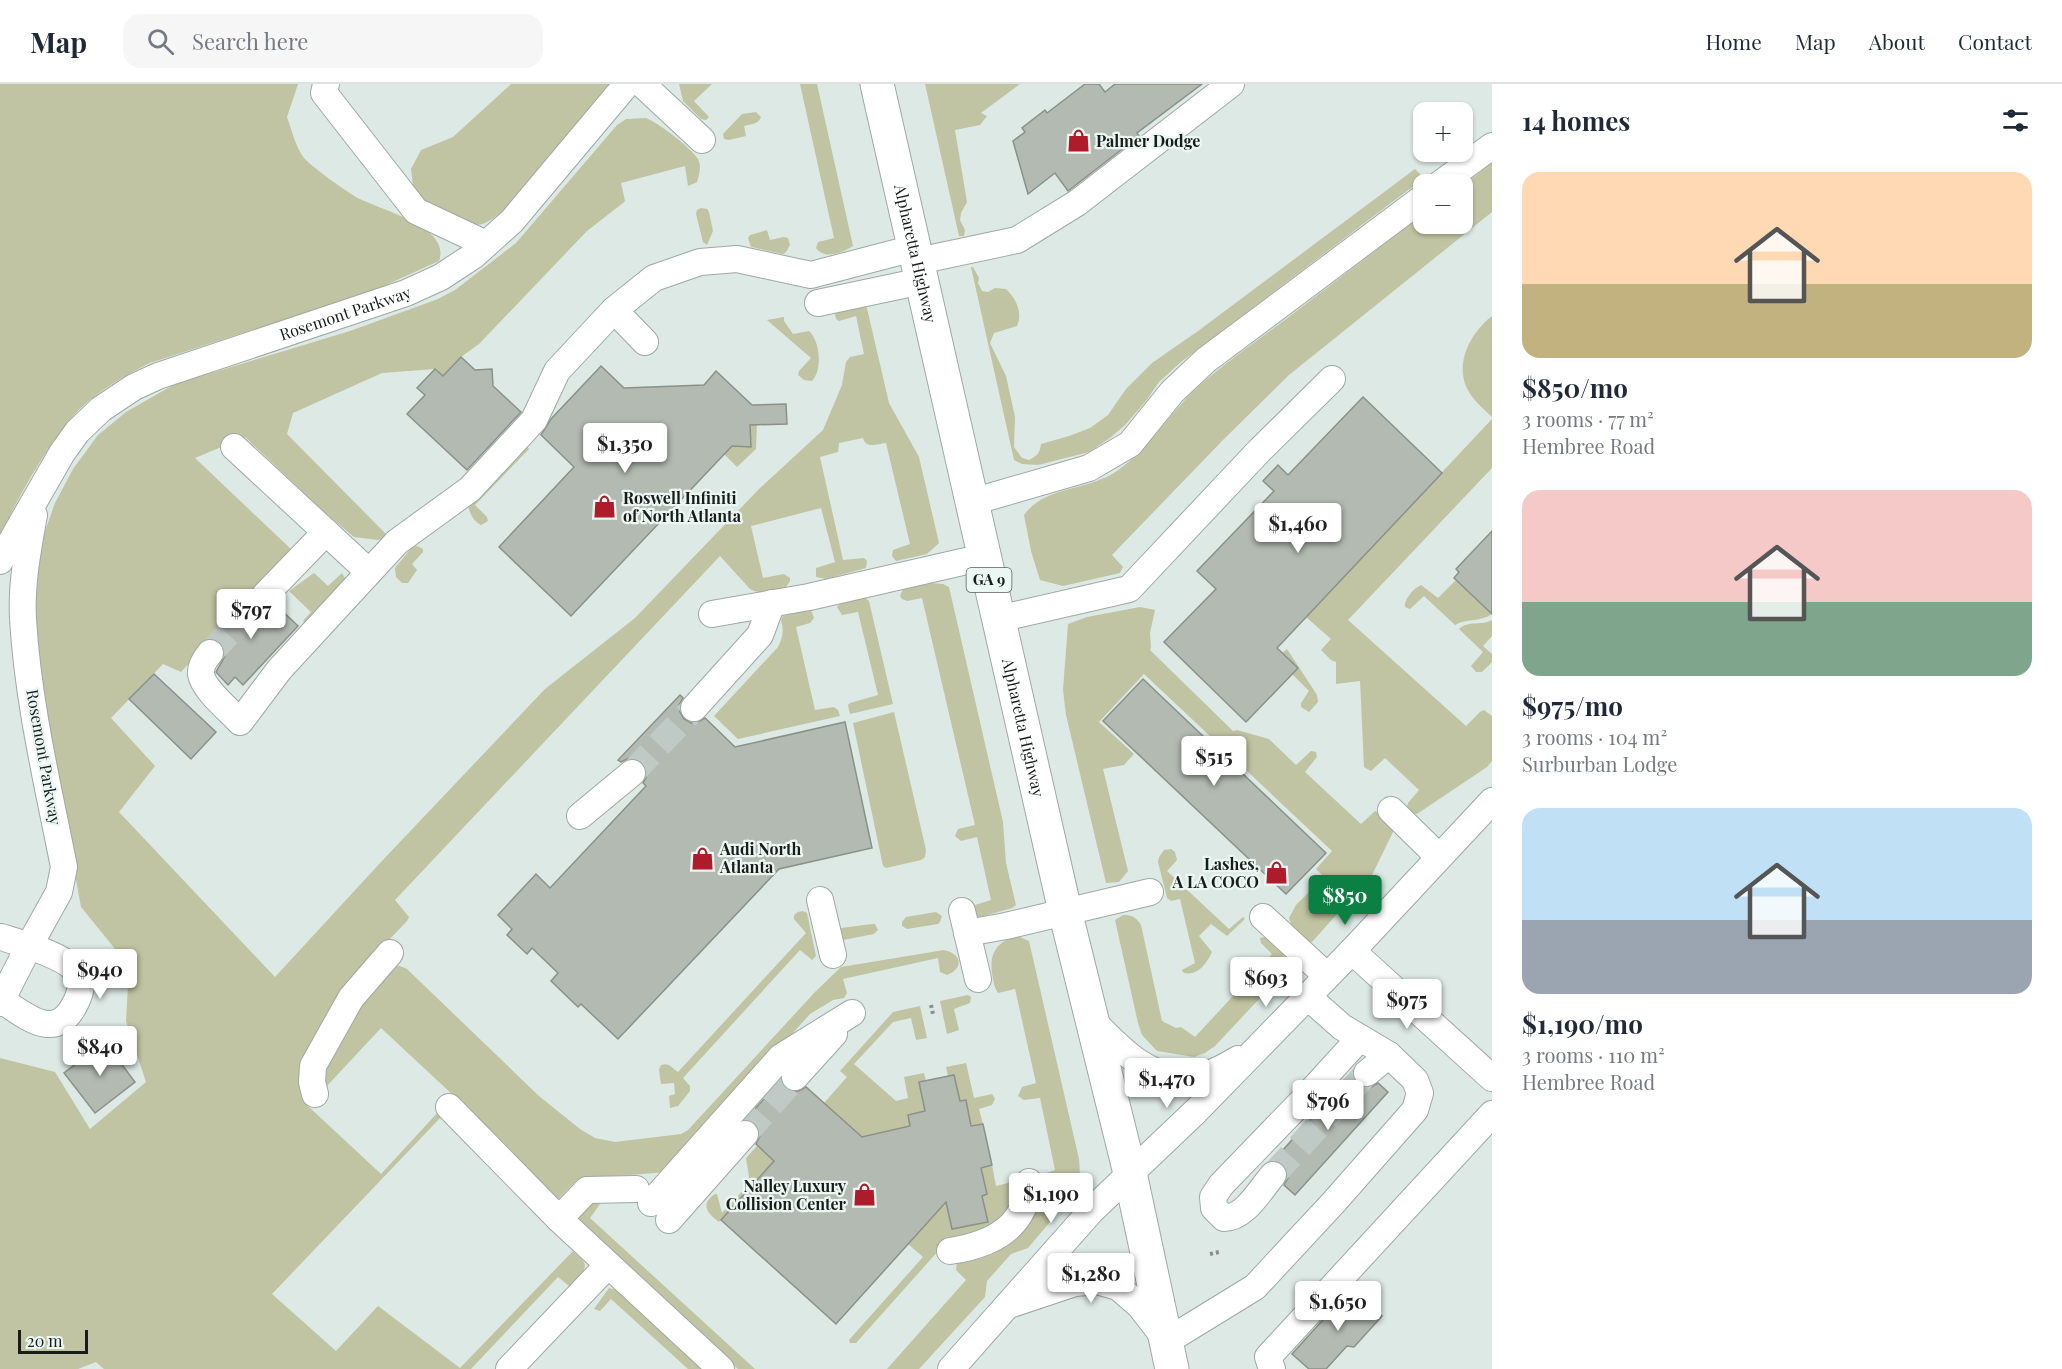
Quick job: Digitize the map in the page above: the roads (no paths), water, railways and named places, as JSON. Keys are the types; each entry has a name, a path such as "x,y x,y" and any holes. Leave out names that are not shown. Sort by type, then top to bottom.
{"highway":[{"name":"Alpharetta Highway","path":"877,84 1065,911 1130,1173 1169,1355"}],"street":[{"path":"326,84 324,93 416,211 486,244"},
{"name":"Rosemont Parkway","path":"0,561 62,453 77,432 101,409 134,387 158,376 406,293 441,277 473,256 512,220 627,84"},
{"path":"642,84 702,140"},
{"path":"210,653 202,663 201,674 206,686 240,722 279,670 397,542 470,489 534,420 557,371 614,310 654,278 700,262 737,259 811,275 918,263 1017,240 1077,203 1231,84"},
{"path":"1454,174 1492,146"},
{"path":"972,502 1089,468 1130,444 1172,392 1206,360 1413,205"},
{"path":"818,303 918,263"},
{"path":"614,310 645,342"},
{"path":"998,619 1129,589 1259,451 1332,379"},
{"path":"234,447 369,572"},
{"name":"Rosemont Parkway","path":"1,1001 59,892 64,867 35,715 23,618 24,568 38,497"},
{"path":"265,595 326,532"},
{"path":"712,614 984,557"},
{"path":"694,708 760,635 772,603"},
{"path":"580,816 632,773"},
{"path":"951,1369 1092,1210 1196,1111 1308,997 1492,801"},
{"path":"1391,810 1439,857"},
{"path":"978,979 964,922 1005,926 1150,892"},
{"path":"820,900 833,955"},
{"path":"1263,917 1327,976"},
{"path":"0,935 29,945 65,962 79,975 81,986 72,1011 63,1020 49,1025 39,1023 1,1001"},
{"path":"1352,951 1492,1078"},
{"path":"315,1094 312,1082 313,1066 351,998 390,953"},
{"path":"1006,1306 1076,1283 1098,1281 1118,1287 1140,1306 1169,1355 1254,1287 1334,1202 1415,1110 1420,1093 1415,1080 1389,1055 1342,1027 1308,997"},
{"path":"652,1204 781,1057 852,1013 795,1077"},
{"path":"1092,1020 1113,1043 1135,1061 1147,1068 1178,1078 1196,1077 1223,1068 1256,1049"},
{"path":"1273,1175 1243,1211 1233,1218 1224,1218 1214,1208 1213,1197 1221,1185 1292,1112 1359,1038"},
{"path":"1367,1073 1389,1055"},
{"path":"449,1107 559,1220 721,1369"},
{"path":"1272,1369 1268,1357 1492,1114"},
{"path":"559,1220 587,1190 652,1204 745,1134"},
{"path":"950,1251 986,1242 1002,1232 1020,1216 1028,1197 1029,1182"},
{"path":"509,1369 608,1265"}],"tunnel":[{"path":"210,653 265,595"},
{"path":"632,773 694,708"},
{"path":"1273,1175 1367,1073"},
{"path":"745,1134 795,1077"}],"place":[{"name":"Palmer Dodge","path":"1078,141"},
{"name":"Roswell Infiniti of North Atlanta","path":"605,507"},
{"name":"Audi North Atlanta","path":"702,858"},
{"name":"Lashes, A LA COCO","path":"1277,873"},
{"name":"Nalley Luxury Collision Center","path":"864,1195"}]}
